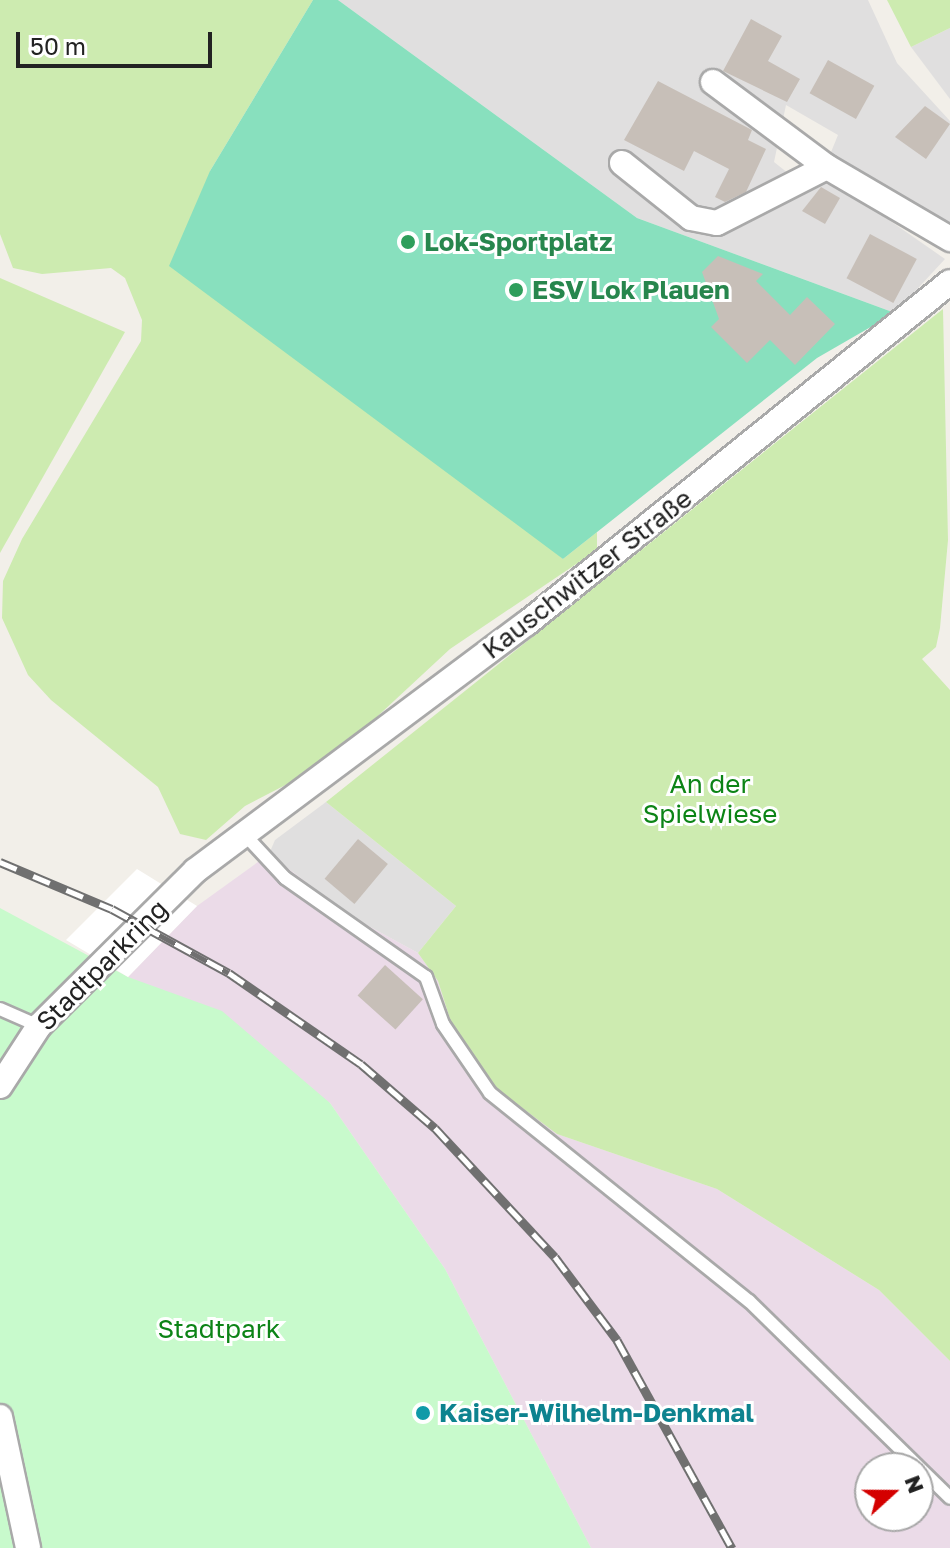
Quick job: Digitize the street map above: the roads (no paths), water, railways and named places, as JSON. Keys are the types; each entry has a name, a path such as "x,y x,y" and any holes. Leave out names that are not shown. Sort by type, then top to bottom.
{"street":[{"path":"713,82 827,167 950,239"},
{"path":"622,163 691,218 717,223 827,167"},
{"name":"Kauschwitzer Straße","path":"217,856 527,623 950,282"},
{"name":"Stadtparkring","path":"0,1086 39,1026 217,856"},
{"path":"0,1417 28,1548"}],"lane":[{"path":"246,836 285,878 426,977 443,1024 490,1093 749,1301 950,1498"},
{"path":"0,1009 39,1026"}],"railway":[{"path":"0,862 112,909 229,973 361,1064 435,1128 555,1257 617,1340 732,1548"}],"place":[{"name":"Lok-Sportplatz","path":"408,242"},
{"name":"ESV Lok Plauen","path":"516,290"},
{"name":"Kaiser-Wilhelm-Denkmal","path":"423,1413"}],"park label":[{"name":"An der Spielwiese","path":"710,799"},
{"name":"Stadtpark","path":"219,1329"}]}
